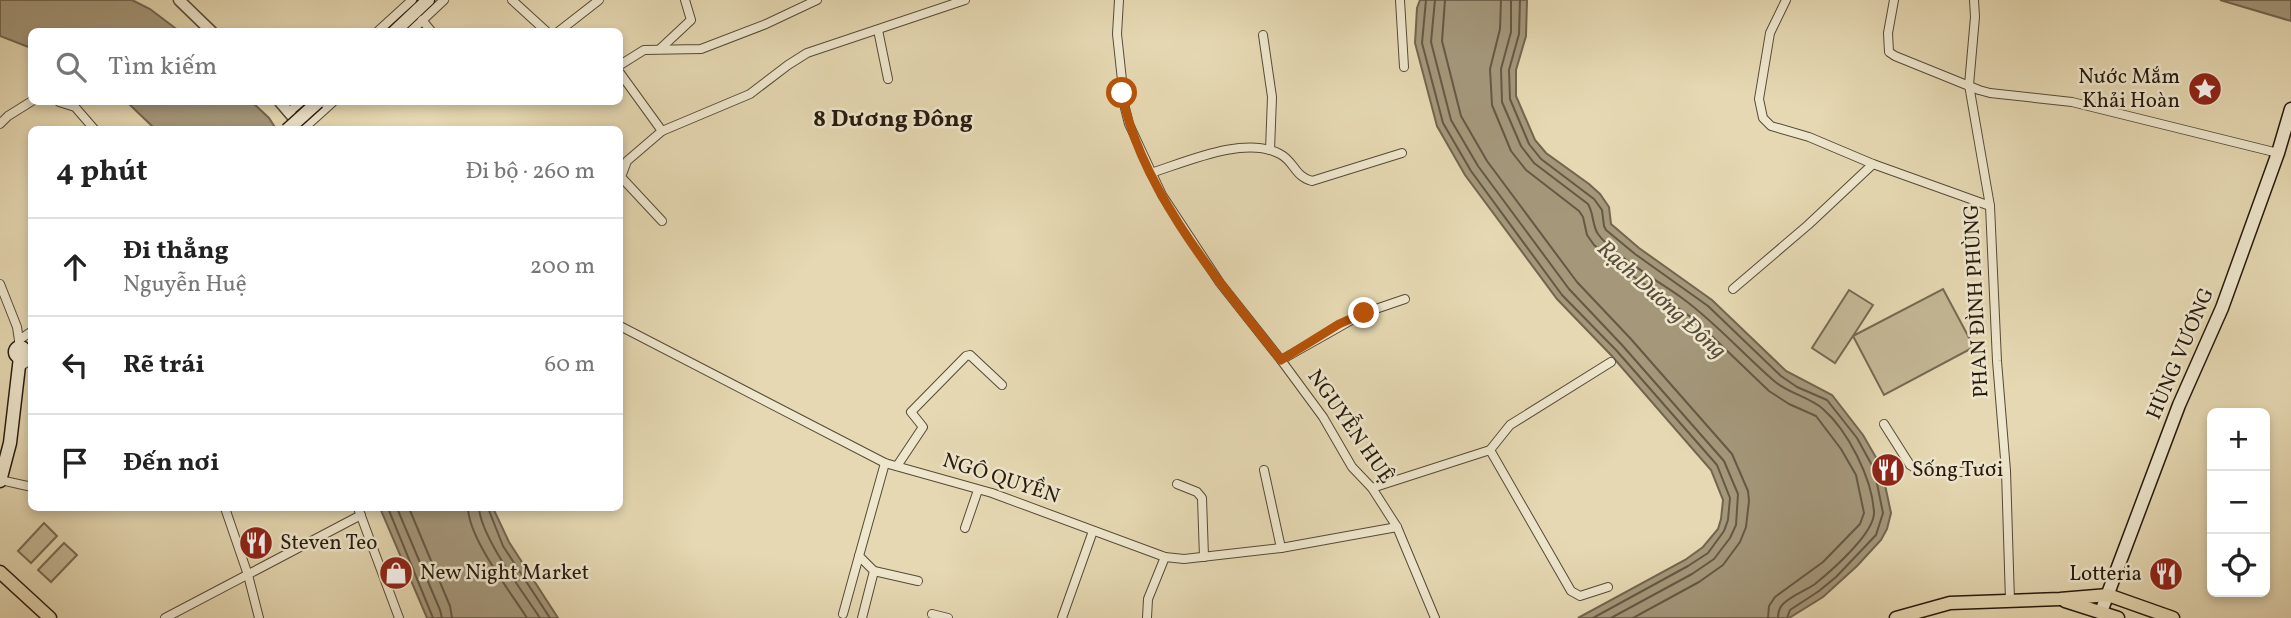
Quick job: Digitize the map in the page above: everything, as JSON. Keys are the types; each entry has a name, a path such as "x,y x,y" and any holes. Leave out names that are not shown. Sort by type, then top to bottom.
{"main road":[{"path":"398,28 428,0"},
{"path":"291,126 315,105"},
{"name":"HÙNG VƯƠNG","path":"2101,612 2179,405 2222,308 2278,153 2291,109"},
{"path":"0,480 10,443 23,352"},
{"path":"0,572 41,615"},
{"path":"1896,618 1951,603 2108,595 2173,618"},
{"path":"2060,599 2119,618"}],"street":[{"path":"179,0 208,28"},
{"path":"381,28 412,0"},
{"path":"414,28 444,0"},
{"path":"512,0 543,28"},
{"path":"563,28 599,0"},
{"path":"660,49 691,20 685,0"},
{"path":"623,63 644,50 701,50 817,0"},
{"path":"623,171 627,162 662,131 751,94 807,53 965,0"},
{"name":"NGUYỄN HUỆ","path":"1119,0 1117,34 1125,108 1129,124 1162,195 1220,283 1323,417 1352,467 1372,488 1397,527 1435,618"},
{"path":"1400,0 1404,67"},
{"path":"1786,0 1770,33 1759,99 1763,118 1771,126 1809,137 1873,164 1990,206"},
{"path":"1894,0 1888,33 1889,52 1895,56 1990,93 2071,102 2278,153"},
{"name":"PHAN ĐÌNH PHÙNG","path":"1974,0 1969,85 1990,206 1997,361 2006,471 2010,601"},
{"path":"422,20 429,28"},
{"path":"878,30 888,79"},
{"path":"1263,35 1272,97 1270,150"},
{"path":"623,78 662,131"},
{"path":"0,124 28,104"},
{"path":"69,105 75,107 92,126"},
{"path":"283,105 301,126"},
{"path":"289,112 297,105"},
{"path":"307,126 330,105"},
{"path":"1151,173 1247,147 1270,150 1289,159 1298,176 1312,181 1402,153"},
{"path":"1734,289 1873,164"},
{"path":"623,180 662,221"},
{"path":"0,284 17,327 23,352"},
{"path":"1281,360 1339,324 1405,299"},
{"name":"NGÔ QUYỀN","path":"623,328 885,463 978,490 1165,557 1204,557 1281,548 1397,527"},
{"path":"897,466 923,428 911,412 966,356 970,355 1002,385"},
{"path":"1372,488 1490,450 1510,425 1525,414 1611,362"},
{"path":"1884,424 1914,468 2006,471"},
{"path":"1490,450 1571,591 1580,596 1608,587"},
{"path":"843,614 885,463"},
{"path":"1264,470 1281,548"},
{"path":"0,480 28,486"},
{"path":"1177,484 1197,492 1202,498 1204,557"},
{"path":"965,528 978,490"},
{"path":"226,511 248,575 259,618"},
{"path":"165,618 248,575 359,511 399,618"},
{"path":"1062,618 1093,531"},
{"path":"859,556 874,572 918,580"},
{"path":"1147,618 1148,599 1165,557"},
{"path":"862,618 874,572"},
{"path":"932,614 948,618"}],"shaded area":[{"path":"1943,289 1974,347 1884,395 1853,336"},
{"path":"1849,290 1873,305 1835,363 1812,348"},
{"path":"44,523 57,536 31,563 18,551"},
{"path":"64,543 77,555 51,582 38,570"}],"water":[{"path":"0,0 132,0 150,9 175,28 28,28 28,47 0,36"},
{"name":"Rạch Dương Đông","path":"1420,0 1527,0 1526,36 1516,70 1516,96 1535,140 1546,153 1600,194 1609,207 1611,224 1639,248 1712,300 1786,371 1832,395 1863,435 1881,466 1891,513 1881,540 1823,597 1789,618 1578,618 1685,560 1703,547 1718,529 1723,500 1711,470 1611,355 1557,299 1465,175 1437,126 1415,43"},
{"path":"2220,0 2291,0 2291,21"},
{"path":"130,105 255,105 274,126 152,126"},
{"path":"381,511 494,511 509,542 558,618 427,618"}],"place":[{"name":"Nước Mắm Khải Hoàn","path":"2205,89"},
{"name":"Sống Tươi","path":"1888,470"},
{"name":"Steven Teo","path":"256,543"},
{"name":"New Night Market","path":"396,573"},
{"name":"Lotteria","path":"2166,574"}],"district":[{"name":"8 Dương Đông","path":"893,120"}],"route":[{"path":"1122,93 1129,124 1162,195 1220,283 1281,360 1339,324 1364,313"}]}
